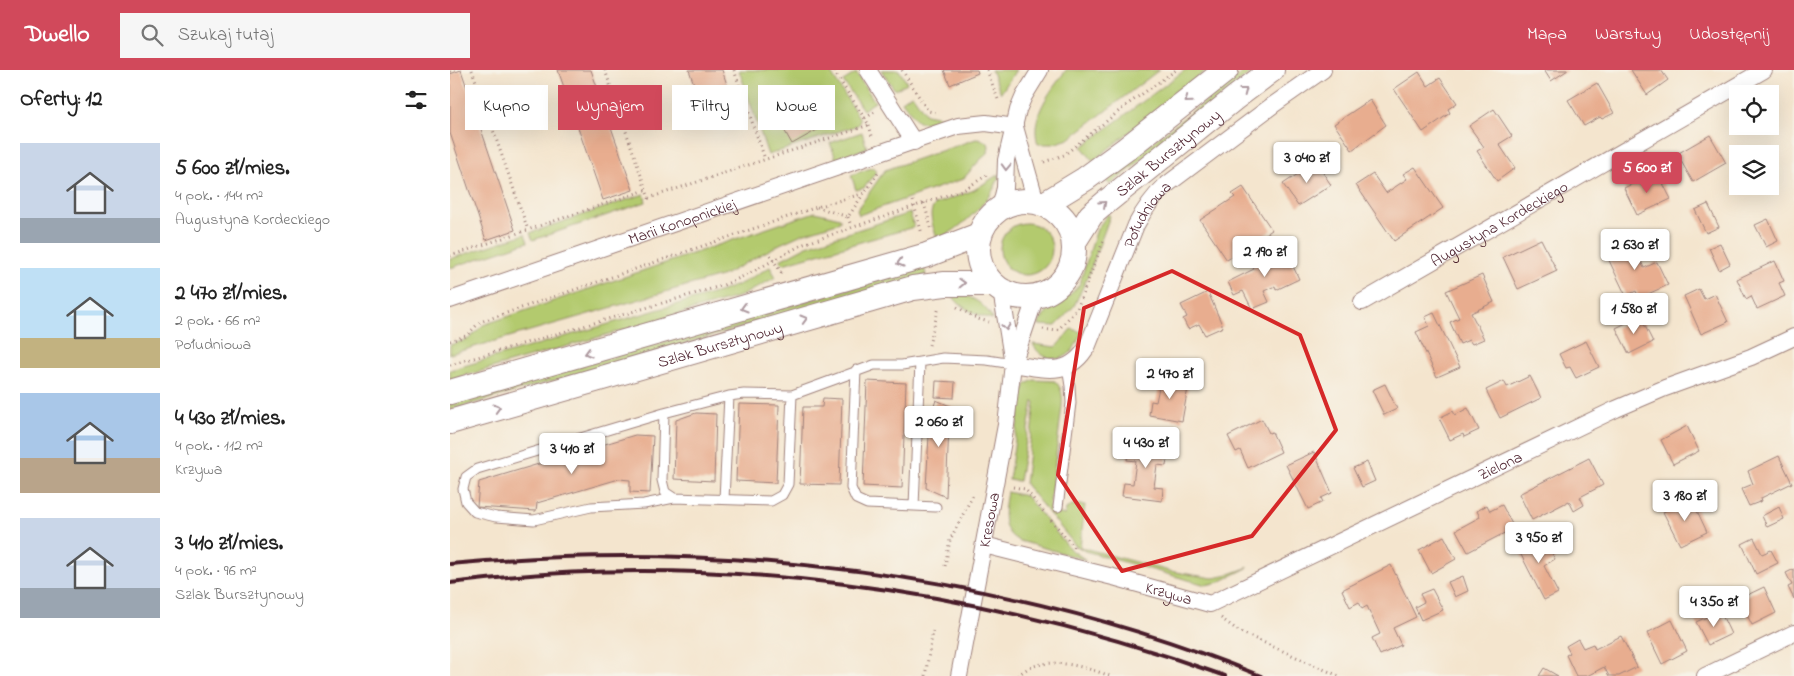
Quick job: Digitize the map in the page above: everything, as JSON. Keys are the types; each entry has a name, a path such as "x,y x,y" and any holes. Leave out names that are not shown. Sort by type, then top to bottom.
{"main road":[{"name":"Szlak Bursztynowy","path":"1040,203 1085,179 1226,70"},
{"name":"Szlak Bursztynowy","path":"1074,242 1091,215 1108,200 1272,70"},
{"path":"1024,201 1040,203 1055,210 1064,220 1074,242 1073,258 1069,271 1049,291 1036,296 1012,295 997,287 984,273 979,261 977,248 979,235 991,215 1000,208 1011,203 1024,201"},
{"name":"Szlak Bursztynowy","path":"450,392 927,255 979,235"},
{"name":"Szlak Bursztynowy","path":"450,422 899,292 945,284 997,287"}],"street":[{"path":"868,70 914,142"},
{"path":"1000,208 1005,188 1006,160 1018,110 1040,70"},
{"name":"Południowa","path":"1066,367 1076,362 1088,345 1136,225 1143,210 1153,197 1164,186 1273,104 1323,70"},
{"name":"Augustyna Kordeckiego","path":"1362,302 1764,70"},
{"name":"Marii Konopnickiej","path":"450,300 958,126 986,122 1014,127"},
{"path":"1014,127 1040,203"},
{"path":"997,287 1013,364"},
{"path":"1013,364 1036,296"},
{"name":"Zielona","path":"1210,604 1616,410 1665,388 1751,357 1794,338"},
{"path":"1013,364 1045,369 1066,367"},
{"name":"Kresowa","path":"959,676 1006,425 1013,364"},
{"name":"Krzywa","path":"984,545 1117,578 1210,604"},
{"path":"1705,676 1794,633"}],"lane":[{"path":"792,395 788,484 782,495 771,501 674,498 644,504 591,507 534,520 496,518 475,512 466,502 463,489 466,477 476,469 728,396 744,394 792,395 874,365 902,365 942,358 987,360 1013,364"},
{"path":"914,506 920,362"},
{"path":"1058,507 1071,403 1066,367"},
{"path":"856,370 852,488 856,499 867,504 936,508"},
{"path":"724,500 728,396"},
{"path":"664,413 662,480 665,492 674,498"}],"path":[{"path":"450,72 455,70"},
{"path":"472,70 528,230"},
{"path":"605,70 650,198 869,125 833,70"},
{"path":"734,70 765,159"},
{"path":"902,70 928,111 941,114"},
{"path":"987,70 999,102"},
{"path":"1042,162 1064,155 1128,104 1176,70"},
{"path":"990,104 999,102 1005,94"},
{"path":"864,118 878,109"},
{"path":"848,217 883,167"},
{"path":"450,365 744,278 804,244 965,189 992,172"},
{"path":"450,256 646,190"},
{"path":"450,341 466,336 480,322 817,207 865,193"},
{"path":"913,201 923,240"},
{"path":"924,203 932,235"},
{"path":"817,207 848,217"},
{"path":"848,217 850,223"},
{"path":"1035,328 1057,331 1077,310 1107,231"},
{"path":"912,235 922,233"},
{"path":"770,255 781,272 790,269"},
{"path":"954,305 978,319 996,323"},
{"path":"920,362 929,344 939,307"},
{"path":"945,566 950,540 980,482 1025,489 1077,550"},
{"name":"Krzywa","path":"1210,604 1219,616 1240,632 1339,676"},
{"path":"925,676 933,631"},
{"path":"1018,676 1028,667 1044,664 1070,665 1110,676"}],"highlighted area":[{"path":"1172,271 1300,335 1336,430 1252,536 1122,571 1058,475 1084,308"}],"green space":[{"path":"739,70 829,70 860,119 858,125 768,155 759,130 835,130 835,85 758,85 758,126 748,96 748,85 744,85"},
{"path":"881,70 899,70 907,83 895,90"},
{"path":"991,70 1016,70 1001,93"},
{"path":"1066,70 1159,70 1069,139 1053,144 1038,144 1036,124 1039,114 1048,95"},
{"path":"1185,70 1207,70 1093,161 1082,147"},
{"path":"1246,70 1254,70 1110,185 1105,179"},
{"path":"856,73 875,102 863,110 843,81"},
{"path":"912,94 926,114 948,118 931,123 918,122 902,101"},
{"path":"862,132 867,148 836,159 830,143"},
{"path":"979,138 988,143 988,153 963,179 859,215 857,210 885,170"},
{"path":"874,167 876,172 864,188 856,190 851,175"},
{"path":"999,174 997,183 984,203 965,222 937,239 931,216 933,207 936,204 974,190"},
{"path":"644,194 646,202 533,240 530,233"},
{"path":"815,212 840,218 840,222 802,234 780,244 724,275 450,354 450,345 469,339 483,325"},
{"path":"910,213 914,227 783,264 780,260 807,246"},
{"path":"1108,214 1110,216 1088,276 1074,306 1056,326 1038,325 1046,313 1079,285 1097,229"},
{"path":"1026,223 1036,225 1044,231 1050,239 1052,249 1050,259 1044,267 1036,273 1026,275 1016,273 1008,267 1002,259 1000,249 1002,239 1008,231 1016,225"},
{"path":"525,234 528,242 450,268 450,259"},
{"path":"770,267 776,277 741,296 450,380 450,370 722,291 742,283"},
{"path":"924,267 926,275 450,410 450,404"},
{"path":"952,294 959,294 976,300 993,319 970,311 959,303"},
{"path":"1071,329 1082,332 1070,353 1060,358 1055,359 1044,356 1033,344 1056,347"},
{"path":"1034,380 1055,381 1062,392 1062,406 1049,511 1065,515 1066,509 1072,505 1085,505 1080,547 1169,571 1213,578 1249,567 1219,582 1206,585 1085,551 1075,545 1025,484 1035,402 1033,401 1019,481 1009,480 1022,393 1026,384"},
{"path":"1007,492 1026,496 1070,549 1086,560 1020,541 1013,537 1004,520"}],"building":[{"path":"461,70 466,85 465,130 481,130 515,230 486,240 450,133 450,74"},
{"path":"558,70 591,70 596,85 563,85"},
{"path":"689,70 722,70 727,85 694,85"},
{"path":"944,70 977,70 978,73 950,85"},
{"path":"1544,70 1568,70 1551,81"},
{"path":"1631,70 1661,70 1668,80 1647,95"},
{"path":"1419,72 1428,86 1440,78 1457,103 1448,109 1450,113 1423,132 1394,89"},
{"path":"1597,83 1614,113 1602,119 1600,117 1584,126 1568,100"},
{"path":"1370,100 1386,125 1352,150 1334,124"},
{"path":"1494,109 1512,136 1499,144 1515,168 1497,181 1477,151 1484,147 1469,126"},
{"path":"579,130 612,130 633,190 603,200"},
{"path":"784,130 817,130 792,144"},
{"path":"1710,135 1726,163 1693,182 1677,154"},
{"path":"1316,162 1331,185 1298,206 1283,184"},
{"path":"1415,167 1443,208 1394,241 1356,185 1373,174 1386,193 1407,179 1403,174"},
{"path":"1657,172 1671,199 1637,215 1624,188"},
{"path":"1243,187 1272,230 1227,260 1200,220 1235,197 1232,194"},
{"path":"1708,204 1719,227 1706,233 1695,210"},
{"path":"1768,219 1778,241 1766,247 1755,225"},
{"path":"1541,239 1557,271 1518,289 1503,257"},
{"path":"1631,240 1644,268 1657,262 1668,285 1639,298 1636,291 1626,296 1605,252"},
{"path":"1720,243 1730,264 1719,270 1709,248"},
{"path":"1285,249 1299,279 1276,290 1275,286 1264,291 1269,302 1252,309 1243,291 1234,295 1228,282 1254,269 1252,264"},
{"path":"1775,261 1784,281 1779,283 1785,296 1757,309 1751,296 1746,299 1737,279"},
{"path":"1482,275 1494,302 1471,313 1484,339 1472,344 1469,340 1460,344 1450,322 1459,318 1446,291"},
{"path":"1699,289 1704,299 1715,294 1728,322 1701,334 1684,296"},
{"path":"1208,292 1223,327 1205,335 1199,324 1188,329 1183,319 1187,317 1181,305"},
{"path":"1434,313 1460,367 1437,377 1416,332 1429,326 1425,317"},
{"path":"1640,316 1653,342 1629,354 1616,328"},
{"path":"1586,341 1599,367 1576,378 1570,367 1566,368 1559,354"},
{"path":"1530,376 1541,398 1500,418 1486,390 1504,381 1507,387"},
{"path":"1161,377 1189,382 1182,421 1149,415 1151,401 1156,402"},
{"path":"867,381 906,383 902,488 863,486"},
{"path":"936,381 955,382 954,398 935,397"},
{"path":"1385,384 1397,409 1384,415 1372,390"},
{"path":"823,398 842,399 839,485 800,484 803,407 822,407"},
{"path":"936,400 955,408 949,426 946,497 926,488 930,418"},
{"path":"739,404 779,405 776,483 736,481"},
{"path":"1468,408 1479,430 1464,437 1463,434 1450,440 1439,418 1453,411 1455,415"},
{"path":"696,413 716,414 714,481 674,479 676,420"},
{"path":"1262,419 1269,433 1272,432 1281,452 1248,468 1240,450 1236,452 1228,436"},
{"path":"1687,426 1699,451 1673,464 1661,440"},
{"path":"635,435 653,436 650,493 630,492 630,480 619,479 537,503 536,511 477,507 479,482"},
{"path":"1135,438 1164,442 1163,451 1168,452 1166,466 1157,465 1154,487 1163,488 1162,501 1122,496 1124,483 1133,484 1136,461 1127,460 1129,447 1134,447"},
{"path":"1314,452 1332,493 1321,498 1323,502 1308,509 1286,465"},
{"path":"1779,456 1792,483 1761,498 1762,501 1749,506 1741,489 1753,484 1748,471"},
{"path":"1589,458 1603,485 1580,497 1584,505 1574,511 1569,501 1532,520 1519,494"},
{"path":"1367,462 1375,481 1362,487 1353,468"},
{"path":"1691,498 1707,532 1680,545 1663,512"},
{"path":"1487,505 1490,511 1502,505 1514,528 1468,552 1456,530 1480,517 1477,511"},
{"path":"1779,507 1784,519 1767,527 1762,516"},
{"path":"1542,534 1555,559 1544,566 1558,593 1544,600 1517,547"},
{"path":"1444,536 1456,559 1431,573 1419,550"},
{"path":"1754,538 1762,554 1771,550 1778,563 1756,574 1742,544"},
{"path":"1391,565 1416,617 1393,628 1401,645 1380,655 1372,638 1380,634 1367,606 1362,609 1359,602 1350,607 1342,590"},
{"path":"1794,569 1794,599 1788,587 1792,585 1786,573"},
{"path":"1463,576 1468,591 1455,597 1448,582"},
{"path":"1764,587 1776,613 1752,625 1739,599"},
{"path":"1432,589 1443,610 1421,620 1415,607 1424,602 1420,594"},
{"path":"1720,611 1731,634 1708,645 1696,622"},
{"path":"1672,620 1687,651 1662,664 1647,633"},
{"path":"1621,636 1637,667 1619,676 1609,676 1604,667 1587,676 1576,676 1566,655 1570,653 1566,646 1578,639 1583,648 1593,644 1595,649"},
{"path":"1544,668 1558,676 1539,676"}],"railway":[{"path":"450,564 553,557 656,556 759,561 862,572 964,588 1065,611 1164,640 1261,676"},
{"path":"450,583 548,574 646,571 745,574 843,584 940,599 1036,619 1131,645 1225,676"}]}
